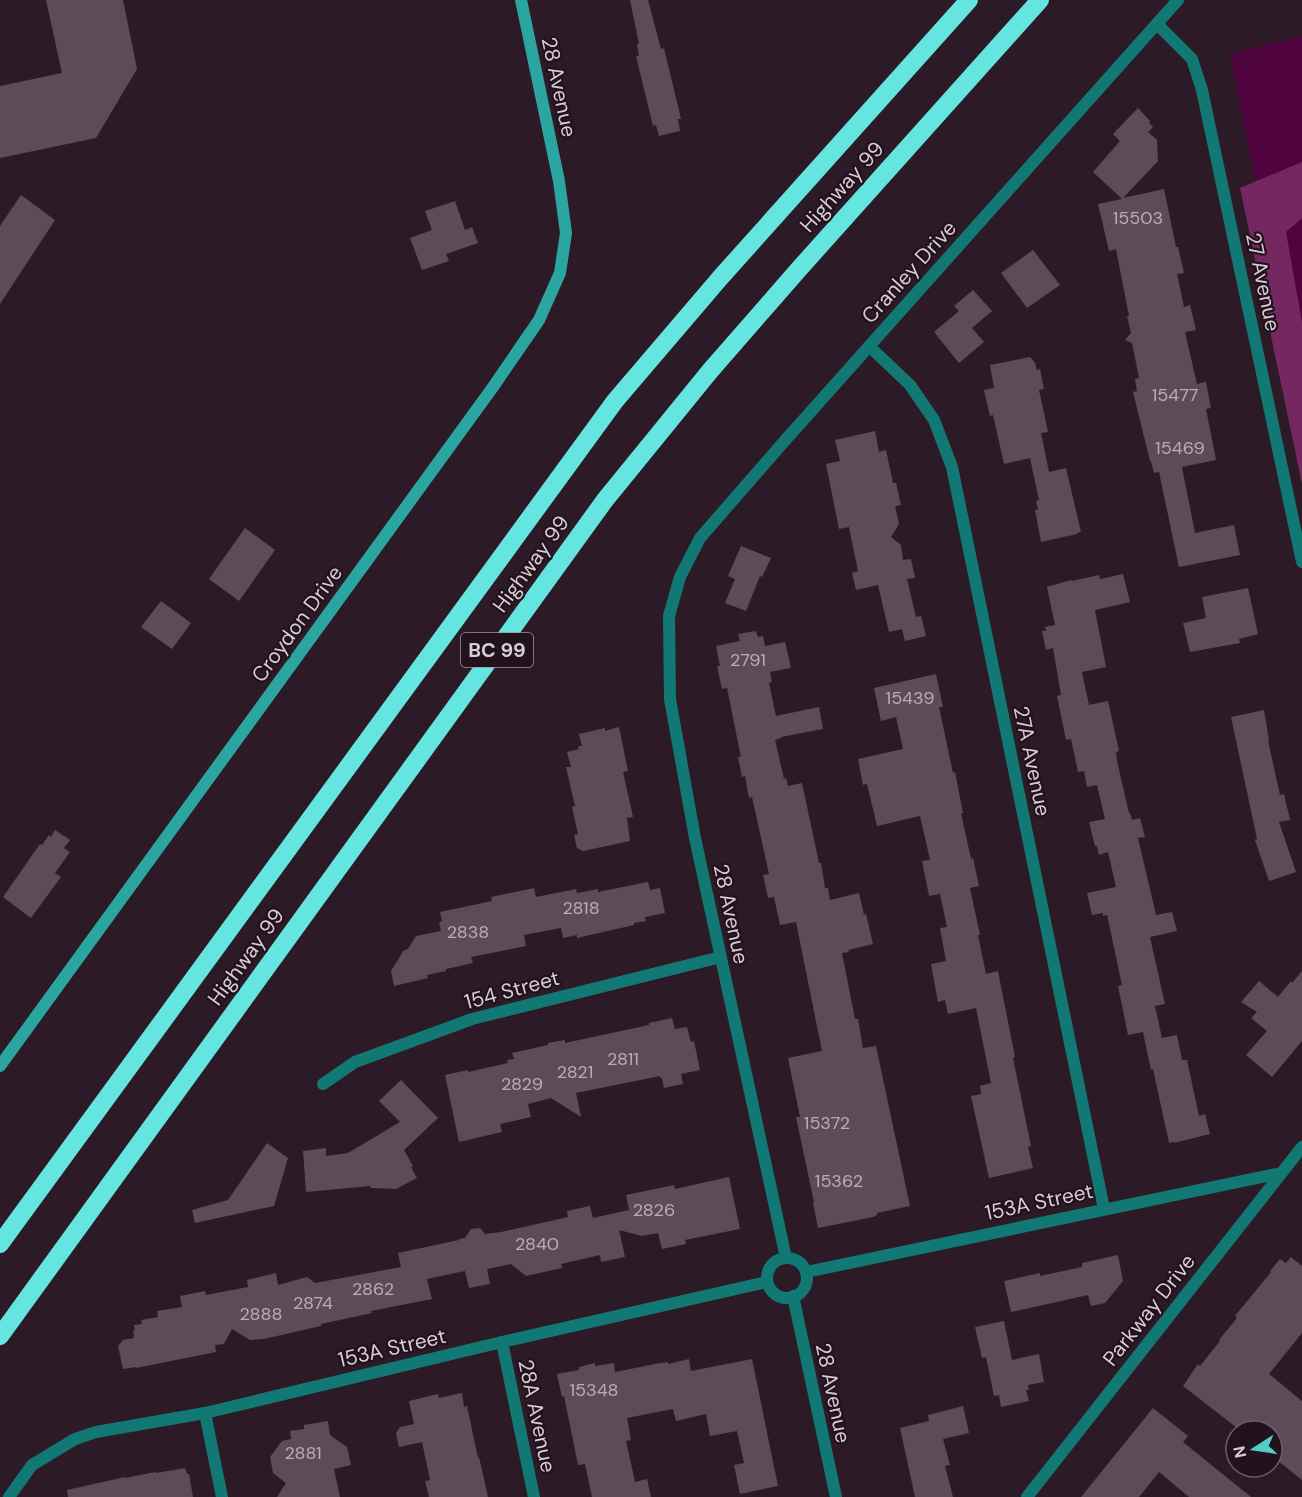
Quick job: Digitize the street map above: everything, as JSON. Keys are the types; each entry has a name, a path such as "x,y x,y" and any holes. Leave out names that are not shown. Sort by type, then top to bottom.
{"highway":[{"name":"Highway 99","path":"0,1244 615,401 720,278 969,0"},
{"name":"Highway 99","path":"0,1336 605,500 710,371 799,268 1040,0"}],"street":[{"name":"28 Avenue","path":"521,0 559,181"},
{"name":"Cranley Drive","path":"680,577 700,538 1178,0"},
{"name":"27 Avenue","path":"1157,24 1192,59 1203,90 1302,562"},
{"name":"Croydon Drive","path":"0,1066 493,387 539,320 560,273 566,233 559,181"},
{"name":"27A Avenue","path":"869,346 910,385 934,420 952,467 1104,1209"},
{"name":"28 Avenue","path":"680,577 669,616 670,699 695,838 786,1258"},
{"name":"154 Street","path":"323,1084 355,1062 472,1019 721,957"},
{"name":"Parkway Drive","path":"1027,1497 1302,1147"},
{"name":"153A Street","path":"806,1272 1281,1173"},
{"path":"786,1258 798,1261 806,1272 805,1285 793,1296 785,1298 773,1293 767,1282 771,1265 786,1258"},
{"name":"153A Street","path":"9,1497 32,1465 75,1439 96,1432 205,1413 767,1282"},
{"name":"28 Avenue","path":"793,1296 836,1497"},
{"name":"28A Avenue","path":"502,1342 534,1497"},
{"path":"205,1413 222,1497"}],"shaded area":[{"path":"1302,36 1302,417 1230,54"},
{"path":"1302,162 1302,218 1286,232 1302,322 1302,484 1240,188"}],"building":[{"path":"46,0 123,0 137,69 96,138 0,158 0,86 62,73"},
{"path":"630,0 648,0 661,49 664,48 681,119 678,119 680,131 659,136 656,125 653,126 636,56 639,56 637,44 639,44"},
{"path":"1138,108 1153,127 1148,132 1157,140 1158,161 1123,198 1164,189 1184,273 1177,274 1184,307 1190,305 1196,330 1185,332 1197,384 1206,382 1211,408 1206,409 1216,460 1182,467 1195,533 1234,525 1240,555 1179,567 1159,472 1154,473 1150,461 1133,392 1137,391 1135,379 1139,378 1132,343 1125,340 1131,333 1116,249 1109,251 1098,204 1122,199 1093,172 1120,141 1113,134"},
{"path":"21,195 55,220 0,304 0,226"},
{"path":"455,201 465,230 472,227 478,243 446,254 449,261 422,270 410,238 432,230 425,211"},
{"path":"1033,250 1060,285 1027,308 1001,273"},
{"path":"973,290 992,311 972,328 984,342 959,363 934,332 959,311 954,306"},
{"path":"1030,357 1037,370 1040,369 1044,389 1039,390 1048,432 1041,433 1049,472 1066,468 1081,532 1041,542 1035,510 1038,510 1036,501 1039,500 1030,458 1004,464 993,415 990,416 984,390 994,388 990,365"},
{"path":"875,431 879,452 886,450 893,483 896,483 901,505 895,506 899,524 891,537 901,545 903,560 911,559 915,578 907,579 916,617 921,616 926,636 905,641 902,629 889,632 878,585 856,590 852,573 858,571 849,527 839,529 826,464 840,461 835,440"},
{"path":"245,528 275,550 239,601 209,579"},
{"path":"741,546 771,558 762,577 760,576 746,611 725,603 735,579 728,576"},
{"path":"1123,574 1130,602 1095,610 1106,667 1082,672 1089,705 1108,701 1119,751 1116,752 1117,761 1129,813 1132,820 1140,818 1145,837 1138,838 1156,915 1172,912 1177,931 1150,937 1165,1004 1155,1006 1162,1038 1177,1035 1182,1060 1187,1060 1199,1116 1205,1114 1210,1134 1174,1143 1169,1143 1143,1032 1128,1035 1118,986 1122,985 1107,915 1103,916 1103,913 1092,915 1087,893 1116,887 1108,852 1099,855 1089,822 1105,819 1097,785 1087,787 1084,771 1078,772 1071,739 1066,740 1057,696 1061,695 1053,648 1046,650 1042,631 1046,631 1045,627 1055,625 1047,587 1099,575 1100,579"},
{"path":"1248,588 1258,634 1239,639 1240,643 1190,652 1183,623 1206,618 1202,597"},
{"path":"161,601 191,623 172,649 141,627"},
{"path":"756,631 758,637 763,636 765,646 785,642 791,668 770,672 772,682 769,683 776,716 819,707 823,729 775,740 784,779 786,778 788,786 802,783 819,863 821,863 825,888 828,888 830,900 859,893 864,915 866,914 873,944 842,953 863,1048 876,1046 910,1206 877,1213 873,1217 818,1228 796,1117 800,1117 788,1058 822,1051 796,922 780,925 774,897 768,898 763,875 769,874 752,797 749,798 745,776 742,777 738,757 741,757 727,688 722,689 717,666 720,666 716,646 740,641 738,634"},
{"path":"936,674 943,707 939,707 953,773 955,772 971,859 973,858 979,886 970,888 980,935 978,935 986,974 998,971 1031,1146 1028,1147 1033,1168 989,1178 971,1096 981,1094 980,1086 991,1083 976,1008 948,1014 945,1000 938,1002 931,964 946,961 940,928 947,927 940,894 929,896 922,861 930,860 920,816 877,826 867,784 863,785 858,759 903,749 896,717 881,721 874,688"},
{"path":"1264,710 1268,741 1280,795 1284,794 1290,820 1279,822 1296,872 1269,881 1255,840 1257,839 1231,717"},
{"path":"619,727 628,771 623,772 633,817 627,818 630,841 583,851 577,848 574,835 578,834 572,807 575,806 566,767 571,767 567,752 582,746 579,734"},
{"path":"55,830 70,840 64,848 70,852 55,873 61,877 31,918 3,897 40,844 42,845 49,835 51,837"},
{"path":"648,882 650,890 660,888 665,913 645,917 646,921 634,923 634,925 577,938 577,935 563,938 561,928 524,935 526,946 471,957 473,963 427,975 428,978 394,986 391,971 404,950 408,949 416,936 441,931 440,912 492,901 491,897 534,888 536,897 576,889 577,893 598,889 598,892"},
{"path":"1302,971 1302,1041 1272,1077 1246,1055 1267,1031 1251,1018 1257,1012 1241,1002 1259,981 1278,997"},
{"path":"672,1018 675,1029 687,1027 691,1042 694,1041 700,1070 681,1074 683,1084 664,1088 660,1076 576,1093 581,1117 551,1098 528,1104 531,1117 500,1124 502,1132 459,1142 445,1075 508,1063 507,1060 514,1059 512,1053 548,1045 548,1043 565,1040 565,1043"},
{"path":"401,1080 438,1118 404,1150 417,1178 396,1189 371,1188 370,1186 306,1192 303,1151 326,1148 326,1156 348,1153 400,1122 379,1101"},
{"path":"267,1143 288,1158 274,1206 195,1223 192,1210 228,1200"},
{"path":"729,1177 740,1229 685,1240 686,1244 662,1249 658,1233 642,1236 619,1230 625,1257 601,1262 600,1255 561,1264 562,1268 526,1276 511,1264 487,1269 490,1284 469,1288 465,1271 427,1279 432,1299 371,1311 372,1313 264,1339 250,1340 232,1329 224,1344 215,1345 216,1352 123,1369 118,1346 123,1340 134,1338 134,1325 142,1324 141,1320 158,1317 157,1311 182,1307 180,1296 205,1291 206,1295 248,1287 247,1280 276,1273 278,1285 307,1277 315,1283 401,1267 398,1253 459,1240 465,1238 471,1229 480,1228 485,1234 501,1232 568,1217 567,1211 590,1206 593,1218 629,1210 626,1195 674,1185 675,1189"},
{"path":"1118,1255 1123,1281 1105,1303 1091,1306 1088,1295 1011,1312 1004,1281 1082,1267 1082,1263"},
{"path":"1291,1257 1302,1266 1302,1333 1269,1374 1302,1401 1302,1480 1284,1466 1284,1419 1226,1419 1183,1386 1198,1364 1200,1366 1220,1341 1237,1318 1235,1316 1280,1259 1286,1263"},
{"path":"1004,1321 1012,1360 1039,1354 1044,1382 1028,1385 1029,1390 1026,1390 1029,1401 1001,1407 999,1395 994,1396 986,1357 982,1358 975,1327"},
{"path":"689,1359 691,1371 752,1359 778,1486 740,1494 734,1465 744,1463 737,1431 710,1436 706,1414 676,1421 673,1409 627,1418 631,1440 626,1441 635,1482 647,1479 651,1497 592,1497 585,1464 578,1465 564,1396 562,1397 557,1374 579,1370 579,1367 595,1363 595,1366 614,1363 615,1372"},
{"path":"462,1393 488,1497 429,1497 425,1481 430,1480 422,1442 399,1447 396,1433 400,1427 414,1424 409,1401 438,1394 439,1398"},
{"path":"963,1406 969,1433 943,1439 950,1465 945,1466 953,1497 915,1497 900,1428 929,1421 928,1415"},
{"path":"1153,1408 1188,1436 1183,1442 1224,1475 1224,1479 1229,1479 1251,1497 1189,1497 1159,1472 1139,1497 1081,1497"},
{"path":"328,1421 330,1435 347,1447 351,1465 334,1469 340,1497 277,1497 286,1483 273,1473 270,1457 282,1441 291,1439 290,1431 304,1429 304,1425"},
{"path":"185,1468 189,1474 193,1497 68,1497 67,1490 125,1477"}]}
